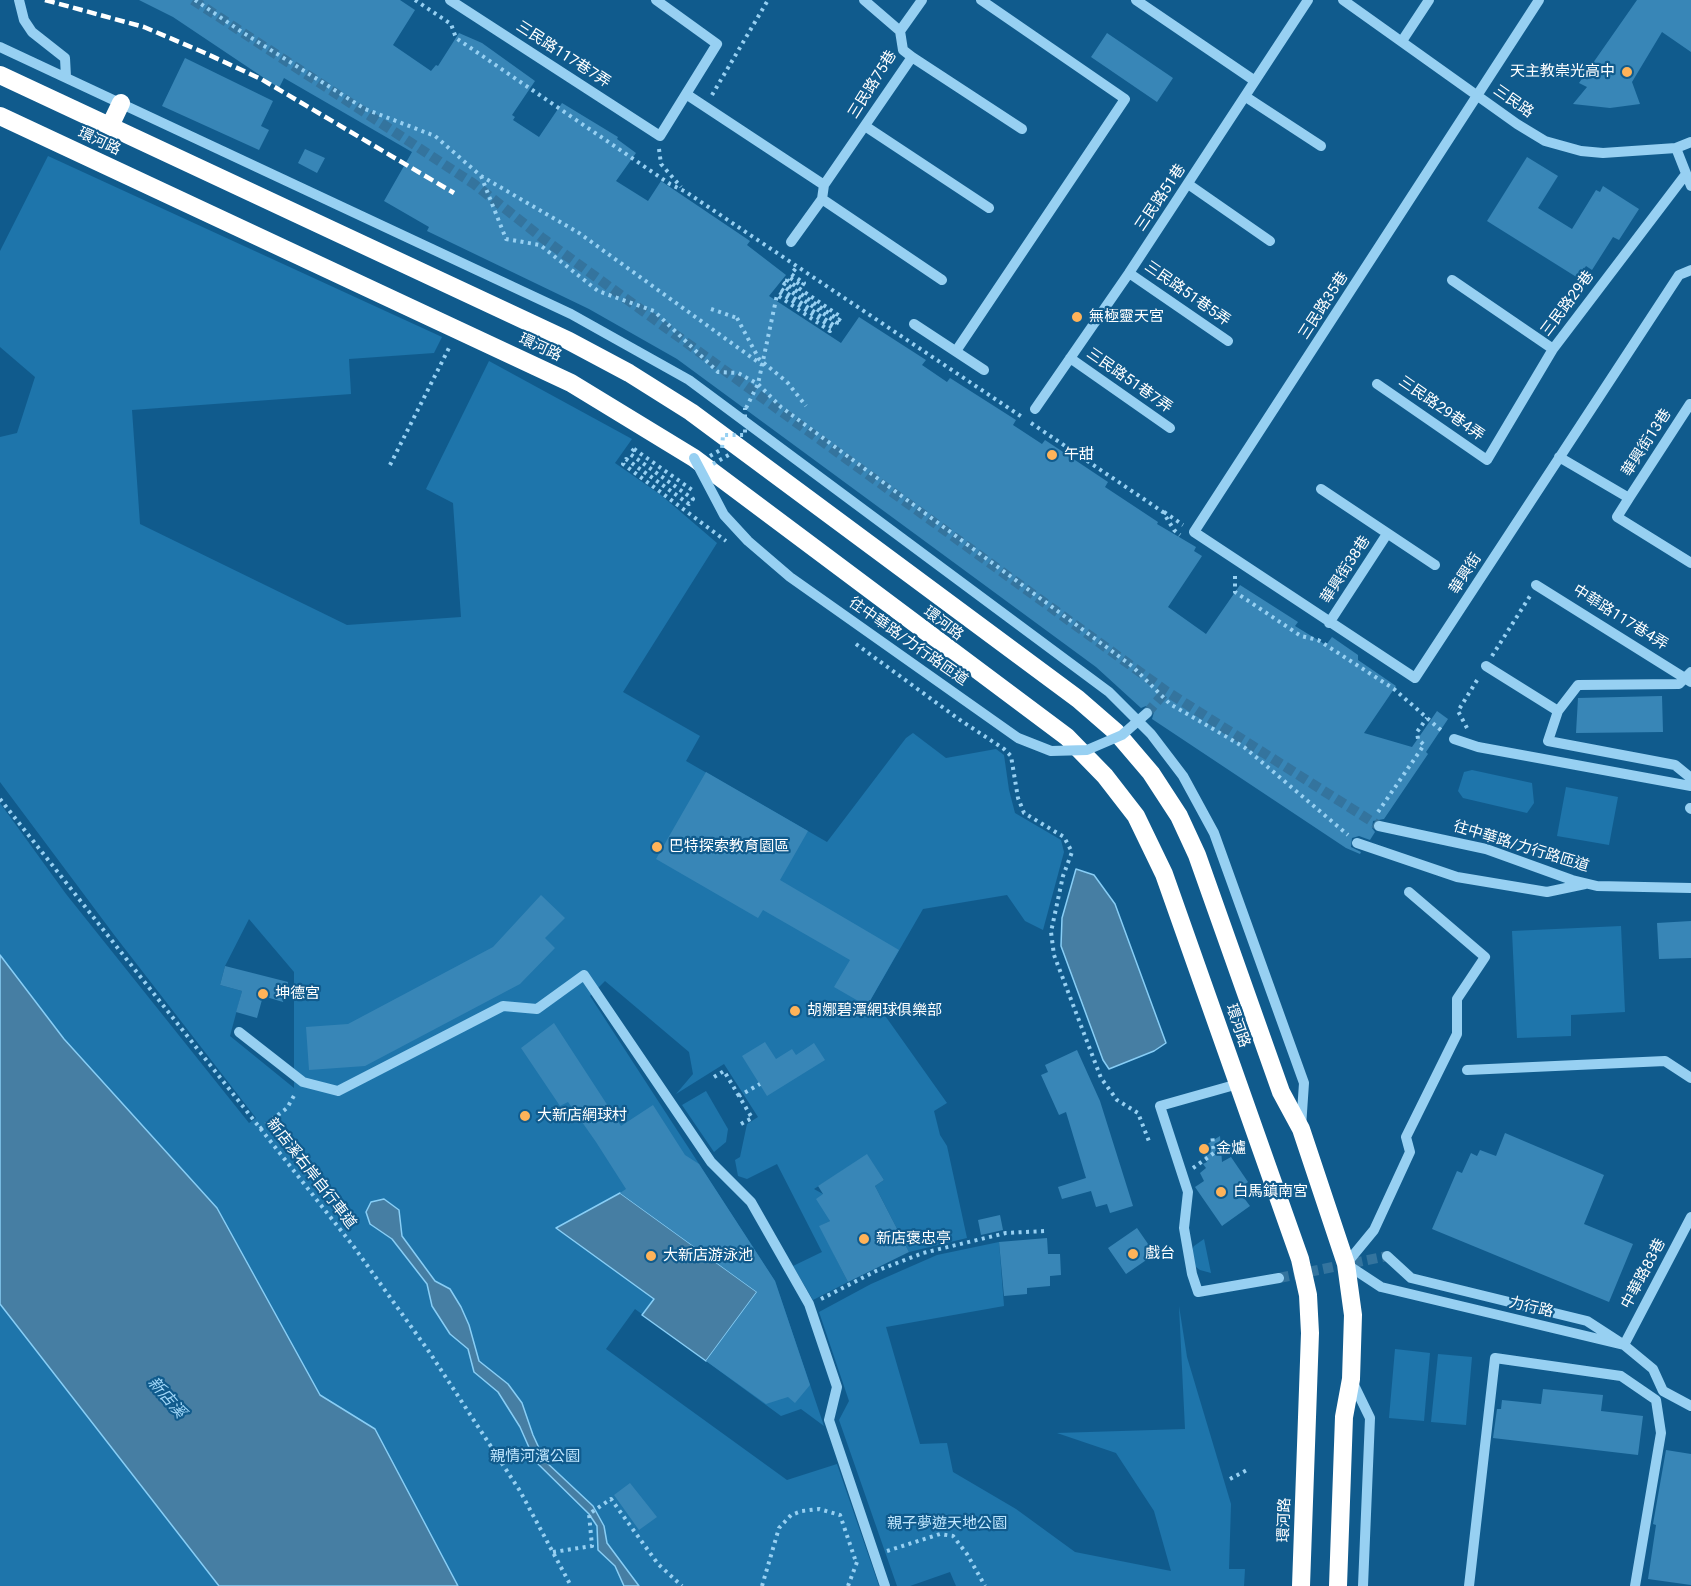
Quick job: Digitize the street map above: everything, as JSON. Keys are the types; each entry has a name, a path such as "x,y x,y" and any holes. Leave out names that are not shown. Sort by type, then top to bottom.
{"highway":[{"name":"環河路","path":"0,75 569,341 629,373 691,412 1078,699 1116,732 1151,773 1179,816 1197,855 1281,1092 1301,1129 1346,1264 1353,1315 1351,1379 1344,1417 1338,1586"},
{"path":"110,126 121,103"},
{"name":"環河路","path":"0,116 571,383 693,458 1067,737 1105,776 1136,816 1164,874 1300,1259 1308,1295 1310,1333 1300,1586"}],"street":[{"path":"19,0 24,21 32,32 65,58 66,77"},
{"name":"三民路117巷7弄","path":"450,0 660,136"},
{"path":"656,0 717,44 660,136"},
{"path":"864,0 900,32"},
{"name":"三民路75巷","path":"824,185 912,57 903,50 900,32 922,0"},
{"path":"956,351 1125,99 981,0"},
{"path":"1136,0 1255,81"},
{"name":"三民路51巷","path":"1035,410 1129,273 1308,0"},
{"name":"三民路","path":"1343,0 1545,141 1581,151 1603,153 1676,148 1691,142"},
{"path":"1402,41 1429,0"},
{"name":"三民路35巷","path":"1194,532 1539,0"},
{"name":"環河路","path":"0,47 571,314 689,380 1109,692 1151,734 1183,776 1214,833 1304,1083 1301,1129"},
{"path":"912,57 1022,129"},
{"path":"687,94 824,185 822,199 792,242"},
{"path":"1246,97 1321,146"},
{"path":"865,126 988,208"},
{"path":"1676,148 1691,186"},
{"name":"三民路29巷","path":"1487,460 1553,349 1686,174"},
{"path":"1188,184 1270,241"},
{"path":"822,199 942,280"},
{"name":"華興街","path":"1194,532 1415,678 1679,275 1691,270"},
{"name":"三民路51巷5弄","path":"1129,273 1228,341"},
{"path":"1452,280 1553,349"},
{"path":"914,324 984,370"},
{"name":"三民路51巷7弄","path":"1070,358 1170,428"},
{"name":"三民路29巷4弄","path":"1377,384 1487,460"},
{"name":"華興街13巷","path":"1690,404 1617,517 1691,563"},
{"path":"1559,457 1629,498"},
{"name":"往中華路/力行路匝道","path":"693,458 724,515 748,541 790,577 1018,738 1051,751 1087,750 1122,735 1147,713"},
{"name":"華興街38巷","path":"1321,489 1435,565"},
{"name":"華興街38巷","path":"1329,623 1388,534"},
{"name":"中華路117巷4弄","path":"1536,585 1690,677"},
{"path":"1486,666 1558,711"},
{"path":"1690,677 1679,684 1578,685 1558,711 1548,741 1675,765 1691,778"},
{"path":"1454,739 1478,747 1691,786"},
{"name":"往中華路/力行路匝道","path":"1379,826 1486,849 1586,884 1609,887 1690,887"},
{"path":"1357,843 1457,877 1547,892 1586,884"},
{"path":"1346,1264 1374,1230 1410,1152 1406,1137 1457,1034 1457,999 1485,957 1409,892"},
{"path":"239,1032 303,1082 338,1091 503,1006 537,1009 584,975 711,1162 751,1202 809,1304 837,1387 829,1420 885,1586"},
{"path":"1467,1070 1665,1061 1691,1078"},
{"path":"1238,1084 1160,1106 1188,1192 1184,1228 1192,1274 1198,1292 1279,1278"},
{"name":"中華路83巷","path":"1624,1345 1691,1216"},
{"path":"1387,1256 1411,1278 1587,1321 1624,1345"},
{"name":"力行路","path":"1346,1264 1381,1287 1624,1345 1653,1369 1664,1391 1691,1406"},
{"path":"1469,1586 1494,1358 1621,1376 1656,1400 1661,1433 1635,1586"},
{"name":"環河路","path":"1351,1379 1370,1418 1363,1586"}],"path":[{"path":"195,0 365,109 435,136 482,176 579,233 762,365"},
{"path":"415,0 451,24 456,38 670,184 686,192 1194,532"},
{"path":"703,104 768,0"},
{"path":"660,136 661,164 686,192"},
{"path":"482,176 506,239 540,245 598,291 654,311 718,372 738,373 758,384 781,407 1132,666 1170,704 1244,747 1357,843 1424,745 1418,739 1417,732 1427,718"},
{"path":"746,408 758,384 777,295 831,331 832,328 779,292 781,289 835,326 837,323 783,286 785,283 839,320 841,317 787,280 789,277 802,286 804,283 791,274 797,267"},
{"path":"711,309 737,318 759,359 787,382 806,406"},
{"path":"390,465 459,329"},
{"path":"634,449 630,454 693,499 689,504 626,459 623,464 728,542"},
{"path":"1163,512 1174,530 1182,536"},
{"path":"1230,569 1235,573 1235,592 1301,636 1318,640 1394,689 1454,739"},
{"path":"1458,711 1536,585"},
{"path":"854,642 960,720 1004,749 1011,756 1018,798 1024,813 1064,837 1072,852 1063,876 1051,932 1051,943 1101,1078 1117,1100 1138,1113 1150,1144"},
{"name":"新店溪右岸自行車道","path":"0,799 354,1247 430,1353 520,1491 571,1586"},
{"path":"714,1077 724,1071 752,1118 741,1124"},
{"path":"260,1129 287,1108 303,1082"},
{"path":"739,1096 759,1084"},
{"path":"1183,1175 1214,1153 1212,1134"},
{"path":"809,1304 875,1270 944,1248 1006,1233 1046,1231"},
{"path":"1230,1479 1247,1470"},
{"path":"553,1552 592,1546 589,1514 610,1499 658,1564 682,1586"},
{"path":"762,1586 778,1528 791,1515 819,1509 840,1515 856,1562 848,1586"},
{"path":"886,1552 940,1534 953,1536 968,1554 985,1586"},
{"path":"856,1562 862,1560"}],"green space":[{"name":"親情河濱公園","path":"48,156 442,337 434,353 349,359 351,394 132,410 140,524 347,625 461,617 453,503 426,489 489,361 632,439 615,463 661,495 717,543 623,692 700,736 686,761 827,842 906,738 913,733 946,758 996,749 1004,755 1015,813 1061,840 1064,852 1043,930 1025,921 1007,895 923,909 867,1006 886,1017 947,1103 934,1111 940,1135 947,1146 967,1238 909,1252 875,1186 884,1180 867,1155 814,1189 823,1194 830,1221 820,1226 848,1282 813,1300 793,1266 822,1252 777,1164 747,1179 738,1176 735,1160 740,1157 747,1124 758,1117 724,1064 676,1094 693,1074 689,1052 605,981 590,996 775,1281 824,1426 801,1409 781,1416 635,1309 606,1349 787,1480 837,1464 879,1586 458,1586 375,1429 320,1395 217,1208 64,1039 0,955 0,803 66,894 249,1123 256,1118 115,936 0,782 0,437 17,433 35,377 0,347 0,251","holes":["249,919 294,972 294,1088 230,1036 242,991 220,985 225,966"]},
{"path":"1472,770 1532,783 1534,803 1527,813 1463,798 1458,791 1464,772"},
{"path":"1566,787 1618,797 1609,845 1557,836"},
{"path":"1621,926 1625,1012 1571,1015 1571,1036 1517,1038 1512,931"},
{"path":"706,1091 728,1129 726,1142 714,1152 682,1105"},
{"path":"1204,1239 1211,1273 1200,1270 1192,1264 1190,1254 1194,1246"},
{"name":"親子夢遊天地公園","path":"999,1242 1004,1306 886,1327 920,1444 947,1443 953,1472 1016,1509 1075,1552 1171,1571 1154,1511 1116,1453 1057,1433 1185,1429 1179,1306 1187,1357 1231,1504 1229,1569 1245,1569 1244,1586 956,1586 950,1572 910,1586 897,1586 839,1420 849,1401 819,1312 871,1284 937,1255"},
{"path":"0,1304 219,1586 0,1586"},
{"path":"1395,1349 1430,1353 1424,1421 1389,1418"},
{"path":"1438,1354 1472,1357 1466,1425 1431,1422"}],"water":[{"path":"1076,869 1094,875 1115,904 1166,1043 1154,1051 1109,1069 1103,1060 1061,946 1062,918"},
{"name":"新店溪","path":"0,955 64,1039 217,1208 320,1395 375,1429 458,1586 219,1586 0,1304"},
{"path":"620,1193 757,1292 706,1361 642,1315 654,1299 556,1228"},
{"path":"384,1199 399,1210 402,1236 435,1281 450,1289 461,1307 469,1325 479,1361 508,1384 522,1403 545,1461 593,1506 604,1526 607,1543 639,1586 624,1586 615,1566 598,1550 597,1526 589,1514 535,1461 520,1427 498,1392 474,1372 468,1349 450,1334 432,1306 427,1284 392,1239 370,1224 366,1212 371,1202"}],"building":[{"path":"139,0 400,0 415,10 393,45 431,71 436,65 438,66 459,33 482,43 535,81 512,115 515,117 513,120 539,137 562,103 618,137 617,139 636,153 616,181 648,201 661,181 750,241 747,245 786,275 769,296 841,343 859,317 926,360 922,365 947,382 950,378 1016,420 1013,425 1042,444 1045,440 1108,482 1105,487 1158,522 1157,524 1196,547 1194,551 1202,556 1168,607 1206,634 1240,585 1298,622 1295,626 1326,645 1332,637 1358,655 1358,660 1396,686 1364,733 1412,747 1437,711 1448,719 1426,752 1428,754 1384,819 1373,821 1372,828 1375,832 1370,840 1359,836 1352,838 1351,847 1361,852 1360,854 1346,848 1152,719 1154,712 1152,708 1146,706 1141,708 1096,667 677,359 589,309 427,231 429,227 384,201 412,152 284,78 279,88 173,17"},
{"path":"1637,0 1691,0 1691,52 1662,32 1632,82 1640,104 1610,108 1573,104 1587,87 1579,83"},
{"path":"1107,33 1173,78 1157,102 1091,57"},
{"path":"185,58 273,101 261,126 269,130 259,150 162,106"},
{"path":"305,149 325,158 317,173 298,163"},
{"path":"1527,157 1558,176 1538,208 1572,229 1596,190 1600,192 1603,186 1639,209 1619,240 1613,237 1592,270 1586,266 1578,278 1487,221"},
{"path":"1662,696 1663,732 1576,733 1578,698"},
{"path":"706,772 808,831 780,880 899,950 867,1006 834,987 850,960 763,910 758,918 656,859"},
{"path":"541,895 565,918 545,938 555,948 520,984 365,1066 309,1070 306,1027 348,1024 493,947"},
{"path":"1691,921 1691,958 1659,959 1657,923"},
{"name":"坤德宮","path":"225,966 288,982 283,1002 263,996 257,1018 236,1012 242,991 220,985"},
{"path":"554,1023 621,1126 653,1105 685,1155 699,1164 775,1281 810,1385 795,1403 788,1397 766,1404 706,1361 757,1292 620,1193 626,1189 596,1142 568,1102 560,1106 521,1048"},
{"path":"765,1042 776,1059 792,1049 796,1055 814,1043 825,1060 767,1096 742,1056"},
{"path":"1077,1050 1100,1101 1133,1206 1110,1213 1107,1204 1096,1207 1091,1191 1062,1199 1058,1187 1086,1178 1066,1112 1059,1115 1041,1075 1048,1072 1045,1065"},
{"path":"1505,1133 1604,1175 1584,1224 1633,1244 1609,1302 1432,1229 1457,1171 1462,1173 1471,1153 1477,1156 1480,1150 1496,1156"},
{"name":"白馬鎮南宮","path":"1220,1136 1222,1162 1231,1157 1248,1182 1243,1186 1246,1190 1241,1194 1250,1206 1222,1226 1195,1187 1204,1181 1200,1173 1206,1168 1203,1164 1207,1162 1201,1148"},
{"name":"新店褒忠亭","path":"867,1154 884,1180 875,1186 909,1252 848,1282 819,1226 830,1221 816,1199 823,1194 818,1186"},
{"path":"1000,1215 1003,1230 981,1235 978,1220"},
{"name":"戲台","path":"1137,1228 1155,1254 1126,1274 1108,1248"},
{"path":"1047,1238 1048,1254 1060,1254 1061,1275 1050,1276 1050,1286 1027,1288 1027,1294 1004,1296 999,1242"},
{"path":"1543,1389 1603,1395 1601,1411 1643,1416 1638,1455 1493,1438 1497,1409 1501,1409 1502,1400 1541,1404"},
{"path":"1666,1450 1691,1454 1691,1585 1648,1579 1656,1525 1653,1524"},
{"path":"630,1483 657,1517 639,1530 614,1495"}],"tunnel":[{"path":"193,0 474,184 541,237 1166,691 1379,826"},
{"path":"1147,713 1166,691"},
{"path":"1279,1278 1387,1256"}],"railway":[{"path":"45,0 144,27 261,79 454,193"}],"place":[{"name":"天主教崇光高中","path":"1627,72"},
{"name":"無極靈天宮","path":"1077,317"},
{"name":"午甜","path":"1052,455"},
{"name":"巴特探索教育園區","path":"657,847"},
{"name":"坤德宮","path":"263,994"},
{"name":"胡娜碧潭網球俱樂部","path":"795,1011"},
{"name":"大新店網球村","path":"525,1116"},
{"name":"金爐","path":"1204,1149"},
{"name":"白馬鎮南宮","path":"1221,1192"},
{"name":"新店褒忠亭","path":"864,1239"},
{"name":"戲台","path":"1133,1254"},
{"name":"大新店游泳池","path":"651,1256"}]}
